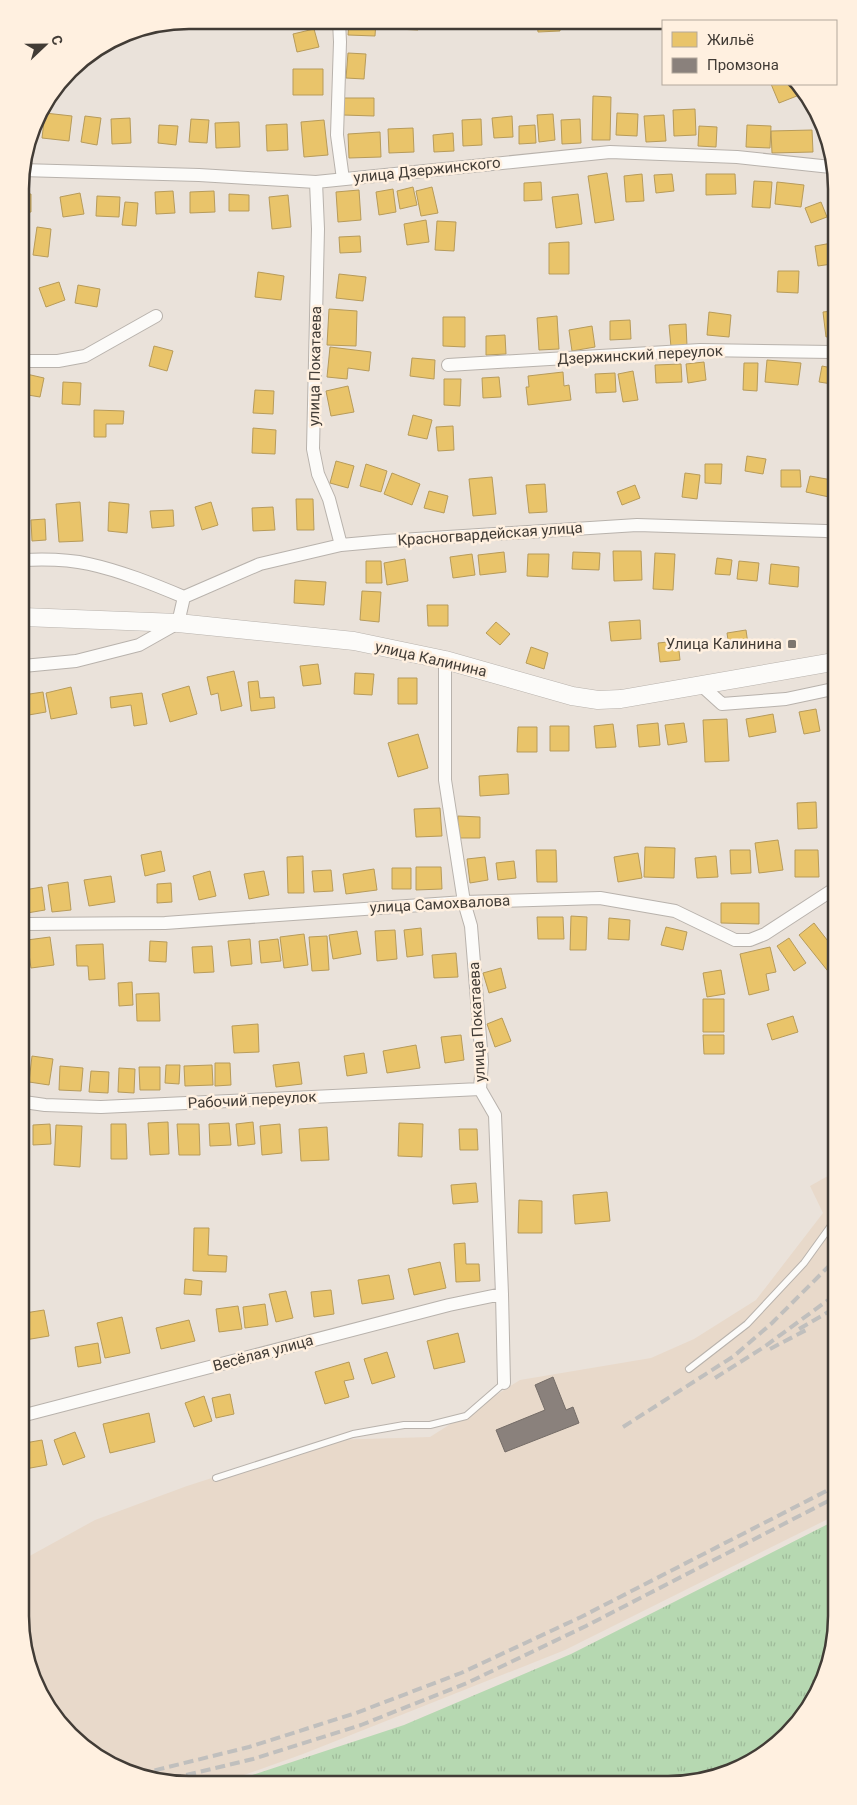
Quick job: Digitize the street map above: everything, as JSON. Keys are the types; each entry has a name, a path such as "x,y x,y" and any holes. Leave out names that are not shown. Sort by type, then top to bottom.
{"main road":[{"name":"улица Калинина","path":"29,617 178,623 354,641 445,660 572,696 598,700 621,699 828,663"}],"street":[{"path":"339,29 337,135 343,179"},
{"name":"улица Дзержинского","path":"30,170 199,175 316,182 610,152 737,157 827,168"},
{"name":"улица Покатаева","path":"316,182 318,228 313,449 318,474 329,499 341,546"},
{"path":"29,361 58,361 85,356 156,316"},
{"name":"Дзержинский переулок","path":"448,365 700,350 828,352"},
{"name":"Красногвардейская улица","path":"184,597 260,564 341,546 385,541 637,525 828,531"},
{"path":"29,560 50,559 88,564 145,581 184,597 178,623 139,645 76,661 29,665"},
{"name":"улица Покатаева","path":"445,660 445,780 464,902 471,926 482,1062 480,1088 495,1115 504,1383"},
{"path":"701,685 722,704 786,698 828,690"},
{"name":"улица Самохвалова","path":"29,924 165,923 464,902 600,898 675,911 735,940 750,940 765,934 828,893"},
{"name":"Рабочий переулок","path":"29,1103 101,1107 480,1088"},
{"name":"Весёлая улица","path":"29,1414 448,1305 502,1294"}],"lane":[{"path":"689,1369 747,1324 804,1263 828,1230"},
{"path":"216,1478 354,1434 404,1425 430,1425 466,1416 504,1383"}],"shaded area":[{"path":"828,1176 828,1519 565,1650 303,1754 241,1776 178,1776 137,1768 118,1760 91,1743 62,1714 41,1678 34,1658 30,1637 29,1556 95,1520 187,1486 330,1440 430,1437 520,1380 651,1358 694,1339 756,1300 823,1213 810,1186"}],"green space":[{"path":"828,1524 828,1627 825,1648 816,1678 795,1714 781,1729 766,1743 730,1764 710,1771 668,1776 249,1776 404,1725 571,1654"}],"building: Жильё":[{"path":"314,29 319,47 297,52 293,34"},
{"path":"348,29 375,29 375,36 348,35"},
{"path":"538,29 560,29 560,31 538,32"},
{"path":"348,53 366,54 364,79 346,78"},
{"path":"293,69 323,69 323,95 293,95"},
{"path":"771,85 789,85 798,96 779,103"},
{"path":"593,96 611,97 610,140 592,140"},
{"path":"343,98 374,98 374,116 343,115"},
{"path":"695,109 696,135 674,136 673,110"},
{"path":"48,113 72,116 69,141 42,138 44,120"},
{"path":"617,113 638,114 637,136 616,135"},
{"path":"553,114 555,140 539,142 537,115"},
{"path":"664,115 666,141 646,142 644,116"},
{"path":"85,116 101,118 97,145 81,142"},
{"path":"512,116 513,137 494,138 492,118"},
{"path":"130,118 131,143 112,144 111,119"},
{"path":"191,119 209,120 207,143 189,142"},
{"path":"481,119 482,145 463,146 462,120"},
{"path":"580,119 581,143 562,144 561,120"},
{"path":"324,120 328,155 304,157 301,122"},
{"path":"239,122 240,147 216,148 215,123"},
{"path":"287,124 288,150 267,151 266,125"},
{"path":"159,125 178,126 176,145 158,143"},
{"path":"535,125 536,143 519,144 519,126"},
{"path":"747,125 771,126 770,148 746,147"},
{"path":"699,126 717,127 716,147 698,146"},
{"path":"413,128 414,152 389,153 388,129"},
{"path":"812,130 813,152 772,153 771,131"},
{"path":"380,132 381,157 349,158 348,134"},
{"path":"453,133 454,151 434,152 433,135"},
{"path":"607,173 614,220 595,223 588,176"},
{"path":"642,174 644,201 626,202 624,176"},
{"path":"672,174 674,191 656,193 654,175"},
{"path":"706,174 735,174 736,194 706,195"},
{"path":"754,181 772,182 770,208 752,207"},
{"path":"541,182 542,200 524,201 524,183"},
{"path":"777,182 804,185 801,207 775,204"},
{"path":"413,187 417,205 400,209 397,191"},
{"path":"432,187 438,213 421,216 416,191"},
{"path":"393,189 396,212 379,215 376,192"},
{"path":"359,190 361,220 338,222 336,192"},
{"path":"173,191 175,213 156,214 155,192"},
{"path":"214,191 215,212 190,213 190,192"},
{"path":"80,193 84,214 63,217 60,197"},
{"path":"29,194 31,194 31,212 29,212"},
{"path":"229,194 249,195 249,211 229,211"},
{"path":"578,194 582,224 556,228 552,197"},
{"path":"288,195 291,227 272,229 269,197"},
{"path":"97,196 120,197 119,217 96,216"},
{"path":"125,202 138,203 136,226 122,225"},
{"path":"821,202 827,217 811,223 805,208"},
{"path":"426,220 429,242 407,245 404,224"},
{"path":"437,221 456,222 454,251 435,250"},
{"path":"37,227 51,229 48,257 33,255"},
{"path":"360,236 361,252 340,253 339,237"},
{"path":"569,242 569,274 549,274 549,243"},
{"path":"828,244 828,265 818,266 815,246"},
{"path":"778,271 799,271 798,293 777,292"},
{"path":"258,272 284,276 281,300 255,297"},
{"path":"339,274 366,277 363,301 336,298"},
{"path":"59,282 65,300 46,307 39,288"},
{"path":"78,285 100,289 97,307 75,303"},
{"path":"329,309 357,311 356,346 327,345"},
{"path":"828,311 828,337 826,337 823,312"},
{"path":"709,312 731,315 729,337 707,335"},
{"path":"557,316 559,349 539,350 537,318"},
{"path":"443,317 465,317 465,347 443,346"},
{"path":"630,320 631,339 610,340 610,321"},
{"path":"686,324 687,346 671,347 669,325"},
{"path":"592,326 595,347 572,351 569,330"},
{"path":"505,335 506,354 486,355 486,336"},
{"path":"154,346 173,351 167,371 149,366"},
{"path":"330,347 371,352 369,371 348,368 347,379 327,377"},
{"path":"412,358 435,360 434,379 410,376"},
{"path":"767,360 801,363 798,385 765,382"},
{"path":"704,362 706,380 688,383 686,364"},
{"path":"744,363 758,363 757,391 743,390"},
{"path":"681,364 682,382 656,383 655,365"},
{"path":"822,366 828,367 828,383 819,382"},
{"path":"633,371 638,400 623,402 618,374"},
{"path":"563,372 564,386 569,385 571,400 528,405 526,387 529,387 528,376"},
{"path":"615,373 616,392 596,393 595,374"},
{"path":"29,375 44,378 40,397 29,395"},
{"path":"499,377 501,397 483,398 482,378"},
{"path":"444,379 461,379 460,406 444,405"},
{"path":"63,382 81,383 80,405 62,404"},
{"path":"348,386 354,412 331,416 326,391"},
{"path":"255,390 274,391 273,414 253,413"},
{"path":"94,410 124,411 123,424 106,424 106,437 94,437"},
{"path":"413,415 432,420 427,439 408,435"},
{"path":"453,426 454,450 438,451 436,427"},
{"path":"253,428 276,430 275,454 252,453"},
{"path":"747,456 766,459 763,474 745,471"},
{"path":"336,461 354,466 348,488 330,483"},
{"path":"366,464 387,471 381,492 360,486"},
{"path":"705,464 722,464 721,484 705,483"},
{"path":"781,470 800,470 801,487 781,487"},
{"path":"392,473 420,484 412,505 384,494"},
{"path":"685,473 700,475 697,499 682,497"},
{"path":"810,476 828,479 828,497 806,492"},
{"path":"492,477 496,514 473,516 469,479"},
{"path":"545,484 547,512 529,513 526,485"},
{"path":"635,485 640,498 622,505 617,492"},
{"path":"429,491 448,496 444,513 424,508"},
{"path":"296,499 313,499 314,530 297,530"},
{"path":"80,502 83,541 59,542 56,504"},
{"path":"109,502 129,504 127,533 108,531"},
{"path":"211,502 218,525 202,530 195,507"},
{"path":"273,507 275,530 253,531 252,508"},
{"path":"173,510 174,526 152,528 150,511"},
{"path":"45,519 46,540 32,541 31,520"},
{"path":"613,551 641,551 642,580 614,581"},
{"path":"504,552 506,572 480,575 478,555"},
{"path":"573,552 600,553 599,570 572,569"},
{"path":"655,553 675,554 673,590 653,589"},
{"path":"472,554 475,575 453,578 450,557"},
{"path":"528,554 549,554 548,577 527,576"},
{"path":"717,558 732,560 730,575 715,574"},
{"path":"405,559 408,581 387,585 384,563"},
{"path":"366,561 381,561 382,583 366,583"},
{"path":"739,561 759,563 757,581 737,579"},
{"path":"771,564 799,567 798,587 769,584"},
{"path":"295,580 326,582 324,605 294,603"},
{"path":"362,591 381,592 379,622 360,620"},
{"path":"427,605 448,605 448,626 428,626"},
{"path":"640,620 641,639 611,641 609,622"},
{"path":"496,622 510,634 500,645 486,633"},
{"path":"746,630 748,644 729,647 727,633"},
{"path":"678,641 680,660 660,662 658,643"},
{"path":"531,647 548,653 544,669 526,663"},
{"path":"318,664 321,684 303,686 300,666"},
{"path":"234,671 242,706 221,711 218,693 211,695 207,677"},
{"path":"355,673 374,674 372,695 354,694"},
{"path":"398,678 417,678 417,704 398,704"},
{"path":"258,681 260,698 274,697 275,708 251,711 248,682"},
{"path":"189,686 197,714 170,722 162,694"},
{"path":"71,687 77,714 51,719 46,693"},
{"path":"43,692 46,712 29,715 29,694"},
{"path":"142,693 147,724 134,726 131,705 111,708 110,697"},
{"path":"816,709 820,731 804,734 799,712"},
{"path":"773,714 776,732 749,737 746,719"},
{"path":"727,719 729,761 705,762 703,720"},
{"path":"658,723 660,745 639,747 637,725"},
{"path":"684,723 687,742 668,745 665,725"},
{"path":"613,724 616,747 596,748 594,726"},
{"path":"550,726 569,726 569,751 550,751"},
{"path":"518,727 537,727 537,752 517,752"},
{"path":"418,734 428,768 398,777 388,743"},
{"path":"508,774 509,794 480,796 479,776"},
{"path":"816,802 817,828 798,829 797,803"},
{"path":"440,808 442,836 416,837 414,809"},
{"path":"458,816 480,817 480,838 457,838"},
{"path":"778,840 783,870 759,873 755,843"},
{"path":"645,847 675,848 674,878 644,877"},
{"path":"536,850 556,850 557,882 537,882"},
{"path":"730,850 750,850 751,873 731,874"},
{"path":"795,850 818,850 819,877 795,877"},
{"path":"161,851 165,871 145,876 141,855"},
{"path":"638,853 642,878 618,882 614,857"},
{"path":"303,856 304,893 288,893 287,857"},
{"path":"716,856 718,877 697,878 695,858"},
{"path":"485,857 488,880 470,883 467,859"},
{"path":"514,861 516,878 498,880 496,863"},
{"path":"416,867 441,867 442,889 416,890"},
{"path":"392,868 411,868 411,889 392,889"},
{"path":"374,869 377,890 346,894 343,874"},
{"path":"331,870 333,891 314,892 312,871"},
{"path":"210,871 216,896 199,900 193,876"},
{"path":"264,871 269,895 249,899 244,874"},
{"path":"111,876 115,902 89,906 84,880"},
{"path":"68,882 71,910 52,912 48,885"},
{"path":"171,883 172,902 157,903 157,884"},
{"path":"42,887 45,910 29,913 29,889"},
{"path":"721,903 759,903 759,924 721,923"},
{"path":"571,916 587,917 586,950 570,950"},
{"path":"537,917 563,917 564,939 538,939"},
{"path":"609,918 630,920 629,940 608,939"},
{"path":"814,923 828,941 828,971 799,935"},
{"path":"666,927 687,932 683,950 661,945"},
{"path":"421,928 423,955 407,957 404,930"},
{"path":"395,930 397,959 377,961 375,931"},
{"path":"357,931 361,954 333,959 329,935"},
{"path":"304,934 308,965 284,968 280,937"},
{"path":"327,936 329,970 312,971 309,937"},
{"path":"50,937 54,965 31,968 29,940"},
{"path":"789,938 806,963 794,971 777,946"},
{"path":"250,939 252,964 231,966 228,941"},
{"path":"278,939 281,961 261,963 259,941"},
{"path":"150,941 167,942 166,962 149,961"},
{"path":"103,944 105,979 89,980 88,966 77,966 76,945"},
{"path":"212,946 214,972 194,973 192,947"},
{"path":"770,947 776,972 766,974 769,990 749,995 740,954"},
{"path":"456,953 458,977 434,978 432,955"},
{"path":"501,968 506,988 489,993 483,973"},
{"path":"721,970 725,994 707,997 703,973"},
{"path":"132,982 133,1005 119,1006 118,983"},
{"path":"159,993 160,1021 137,1021 136,994"},
{"path":"703,999 724,999 724,1032 703,1032"},
{"path":"793,1016 798,1032 772,1040 767,1024"},
{"path":"502,1018 511,1041 495,1047 487,1024"},
{"path":"258,1024 259,1052 234,1053 232,1026"},
{"path":"461,1035 464,1060 445,1063 441,1037"},
{"path":"703,1035 724,1035 724,1054 704,1054"},
{"path":"416,1045 420,1068 387,1073 383,1051"},
{"path":"364,1053 367,1073 347,1076 344,1056"},
{"path":"32,1056 53,1059 49,1085 29,1082"},
{"path":"299,1062 302,1084 276,1087 273,1065"},
{"path":"215,1063 230,1063 231,1085 215,1086"},
{"path":"166,1065 180,1065 179,1084 165,1083"},
{"path":"212,1065 213,1085 185,1086 184,1066"},
{"path":"60,1066 83,1068 81,1091 59,1090"},
{"path":"139,1067 160,1067 160,1090 140,1090"},
{"path":"119,1068 135,1069 134,1093 118,1092"},
{"path":"91,1071 109,1072 108,1093 89,1092"},
{"path":"168,1122 169,1154 150,1155 148,1123"},
{"path":"253,1122 255,1144 238,1146 236,1124"},
{"path":"229,1123 231,1145 210,1146 209,1124"},
{"path":"399,1123 423,1124 422,1157 398,1156"},
{"path":"50,1124 51,1144 33,1145 33,1125"},
{"path":"111,1124 126,1124 127,1159 111,1159"},
{"path":"177,1124 199,1124 200,1155 179,1155"},
{"path":"280,1124 282,1153 262,1155 260,1126"},
{"path":"56,1125 82,1126 80,1167 54,1165"},
{"path":"327,1127 329,1160 301,1161 299,1129"},
{"path":"459,1129 477,1129 478,1150 460,1150"},
{"path":"476,1183 478,1202 453,1204 451,1185"},
{"path":"607,1192 610,1221 575,1224 573,1195"},
{"path":"519,1200 542,1201 542,1233 518,1233"},
{"path":"194,1228 209,1228 208,1255 227,1256 226,1272 193,1271"},
{"path":"465,1243 466,1264 479,1264 480,1281 456,1282 454,1244"},
{"path":"440,1262 446,1288 414,1295 408,1269"},
{"path":"389,1275 394,1299 362,1304 358,1280"},
{"path":"185,1279 202,1281 201,1295 184,1294"},
{"path":"331,1290 334,1314 314,1317 311,1292"},
{"path":"286,1291 293,1318 276,1322 269,1294"},
{"path":"265,1304 268,1325 245,1328 243,1307"},
{"path":"238,1306 242,1329 219,1332 216,1309"},
{"path":"44,1310 49,1336 29,1339 29,1312"},
{"path":"122,1317 130,1353 105,1358 97,1323"},
{"path":"189,1320 195,1341 161,1349 156,1328"},
{"path":"458,1333 465,1362 434,1369 427,1341"},
{"path":"98,1343 101,1363 78,1367 75,1347"},
{"path":"387,1352 395,1377 372,1384 364,1359"},
{"path":"349,1362 354,1379 344,1381 349,1397 325,1404 315,1372"},
{"path":"230,1394 234,1414 216,1418 212,1398"},
{"path":"204,1396 212,1421 194,1427 185,1403"},
{"path":"149,1413 155,1442 110,1453 103,1424"},
{"path":"75,1432 85,1457 63,1465 54,1440"},
{"path":"42,1440 47,1465 29,1468 29,1442"}],"building: Промзона":[{"path":"553,1377 566,1410 573,1407 579,1423 505,1452 496,1430 545,1410 535,1385"}],"railway":[{"path":"623,1427 734,1356 772,1323 828,1267"},
{"path":"715,1378 764,1347 828,1300"},
{"path":"799,1329 828,1312"},
{"path":"770,1349 808,1329"},
{"path":"151,1771 249,1747 356,1713 461,1673 581,1617 828,1490"},
{"path":"182,1776 253,1759 361,1725 467,1683 586,1626 828,1501"}],"place":[{"name":"Улица Калинина","path":"792,644"}]}
